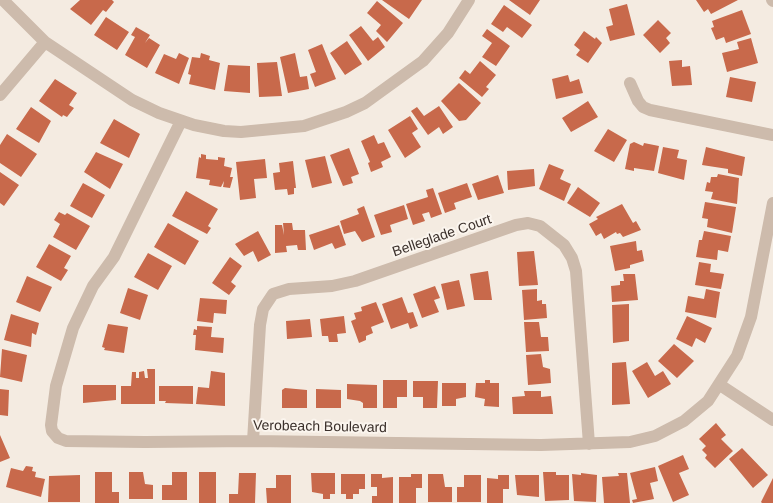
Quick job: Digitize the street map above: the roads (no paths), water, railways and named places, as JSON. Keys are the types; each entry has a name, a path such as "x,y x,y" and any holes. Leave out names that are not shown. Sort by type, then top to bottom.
{"street":[{"path":"3,0 45,42 132,100 181,121 224,131 260,131 304,126 346,112 380,94 423,62 448,33 469,0"},
{"path":"0,95 45,42"},
{"path":"630,84 643,107 655,112 773,135"},
{"name":"Verobeach Boulevard","path":"181,121 114,258 93,286 73,328 56,386 52,431 58,438 66,441 252,440 312,443 589,444 630,442 655,436 684,421 708,401 738,356 751,318 773,203"},
{"name":"Belleglade Court","path":"252,440 260,325 263,309 273,294 289,289 332,286 355,281 516,225 528,223 540,226 564,245 572,258 576,271 589,444"},
{"path":"720,385 773,420"}]}
